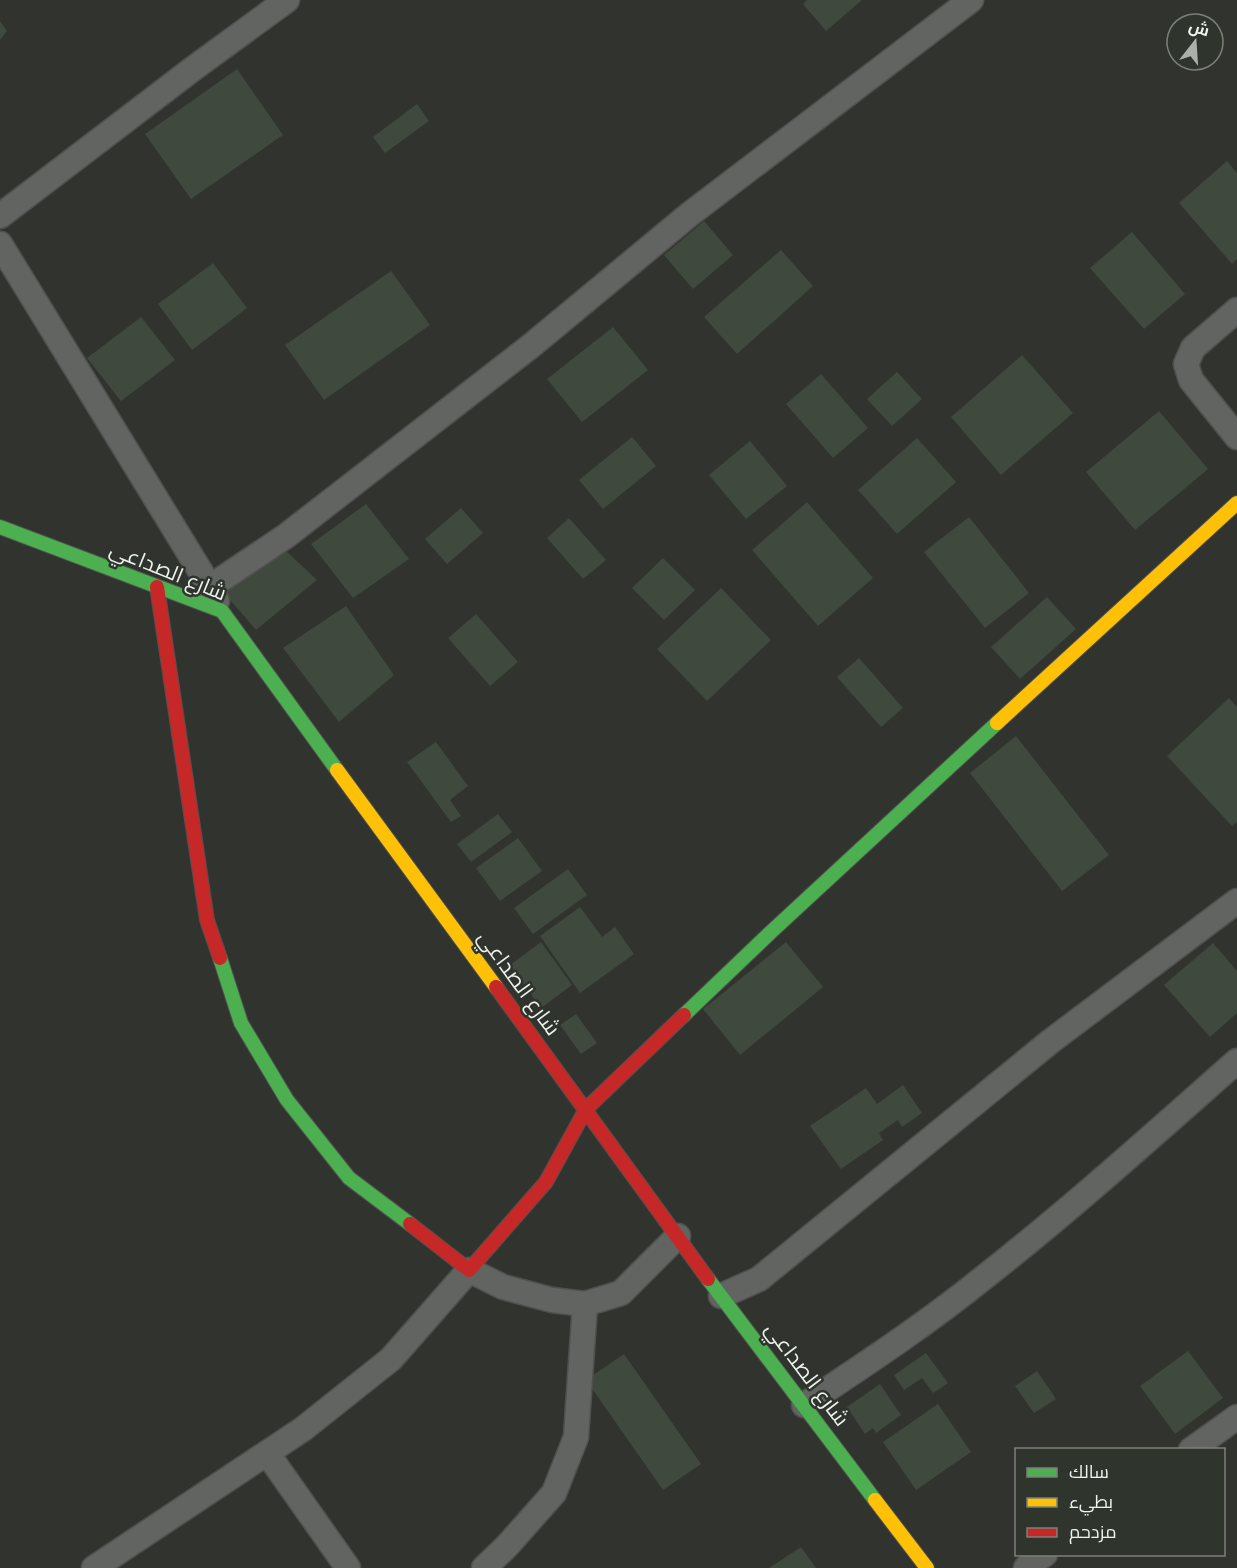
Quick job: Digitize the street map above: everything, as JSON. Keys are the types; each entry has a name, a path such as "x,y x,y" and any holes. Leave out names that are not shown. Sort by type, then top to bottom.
{"street":[{"path":"0,216 287,0"},
{"path":"210,587 286,536 532,345 690,214 970,0"},
{"path":"0,244 210,587 222,611"},
{"path":"1237,310 1193,348 1186,364 1191,380 1237,437"},
{"path":"94,1568 303,1429 391,1359 546,1182 586,1109 772,931 1237,503"},
{"name":"شارع الصداعي","path":"0,527 222,611 721,1296 927,1568"},
{"path":"157,587 207,920 241,1023 287,1100 349,1178 469,1270 503,1287 552,1300 585,1304 621,1293 678,1236"},
{"path":"721,1296 759,1279 1051,1041 1237,901"},
{"path":"804,1405 899,1341 981,1280 1076,1203 1237,1061"},
{"path":"484,1568 507,1546 554,1493 576,1437 585,1304"},
{"path":"1192,1448 1237,1417"},
{"path":"267,1453 348,1568"},
{"path":"1026,1568 1042,1556"}],"building":[{"path":"807,0 862,0 826,31 803,4"},
{"path":"0,21 7,31 0,40"},
{"path":"237,69 283,135 191,199 145,134"},
{"path":"417,104 429,121 385,153 373,137"},
{"path":"1227,161 1237,173 1237,259 1232,264 1179,203"},
{"path":"704,221 733,255 693,289 664,255"},
{"path":"1132,232 1185,294 1144,329 1090,268"},
{"path":"781,250 813,286 737,354 704,317"},
{"path":"213,263 247,308 192,350 158,304"},
{"path":"391,271 430,325 324,400 285,345"},
{"path":"141,317 175,360 121,401 87,358"},
{"path":"613,327 648,370 582,422 547,379"},
{"path":"1022,355 1073,413 1001,475 951,417"},
{"path":"897,372 922,399 892,426 867,399"},
{"path":"821,374 868,428 833,458 786,404"},
{"path":"1159,411 1208,469 1135,530 1086,472"},
{"path":"632,437 656,466 603,509 579,480"},
{"path":"917,438 956,482 897,534 858,490"},
{"path":"750,441 787,486 746,519 709,475"},
{"path":"807,502 873,578 818,626 752,550"},
{"path":"366,504 409,559 353,598 311,544"},
{"path":"461,508 483,533 447,564 425,539"},
{"path":"969,517 1029,593 985,628 924,552"},
{"path":"569,518 606,560 583,579 547,538"},
{"path":"284,549 317,580 256,630 224,593"},
{"path":"663,558 695,590 664,620 632,588"},
{"path":"721,588 771,640 707,701 657,649"},
{"path":"1047,597 1076,629 1020,679 991,647"},
{"path":"346,606 394,675 339,722 283,648"},
{"path":"476,614 518,662 490,686 448,638"},
{"path":"859,658 903,708 881,727 837,677"},
{"path":"1229,698 1237,707 1237,822 1232,826 1167,756"},
{"path":"1016,736 1109,855 1062,891 970,773"},
{"path":"436,742 468,786 450,800 461,816 451,822 407,762"},
{"path":"498,814 512,832 471,862 457,844"},
{"path":"518,838 542,871 500,901 476,868"},
{"path":"568,869 587,895 533,934 514,908"},
{"path":"580,907 602,937 615,927 634,954 580,993 540,936"},
{"path":"541,942 572,985 541,1008 510,965"},
{"path":"786,942 823,987 740,1055 703,1009"},
{"path":"1213,943 1237,971 1237,1013 1210,1037 1164,985"},
{"path":"576,1014 597,1043 581,1054 560,1025"},
{"path":"903,1085 922,1113 902,1127 898,1120 879,1133 883,1140 841,1169 810,1126 866,1088 877,1104"},
{"path":"1188,1351 1223,1398 1175,1434 1140,1386"},
{"path":"926,1353 948,1383 933,1393 922,1378 904,1390 894,1375"},
{"path":"624,1354 701,1464 663,1490 586,1380"},
{"path":"1037,1371 1056,1399 1034,1413 1015,1386"},
{"path":"880,1384 901,1415 876,1433 873,1428 865,1434 847,1407"},
{"path":"938,1404 971,1452 916,1490 883,1442"},
{"path":"801,1547 816,1568 769,1568"}],"traffic: fast":[{"path":"0,527 222,611 337,770"},
{"path":"684,1015 997,723"},
{"path":"220,958 241,1023 287,1100 349,1178 410,1224"},
{"path":"708,1279 875,1500"}],"traffic: slow":[{"path":"997,723 1237,503"},
{"path":"337,770 496,987"},
{"path":"875,1500 927,1568"}],"traffic: jam":[{"path":"157,587 207,920 220,958"},
{"path":"496,987 708,1279"},
{"path":"410,1224 469,1270 546,1182 586,1109 684,1015"}]}
